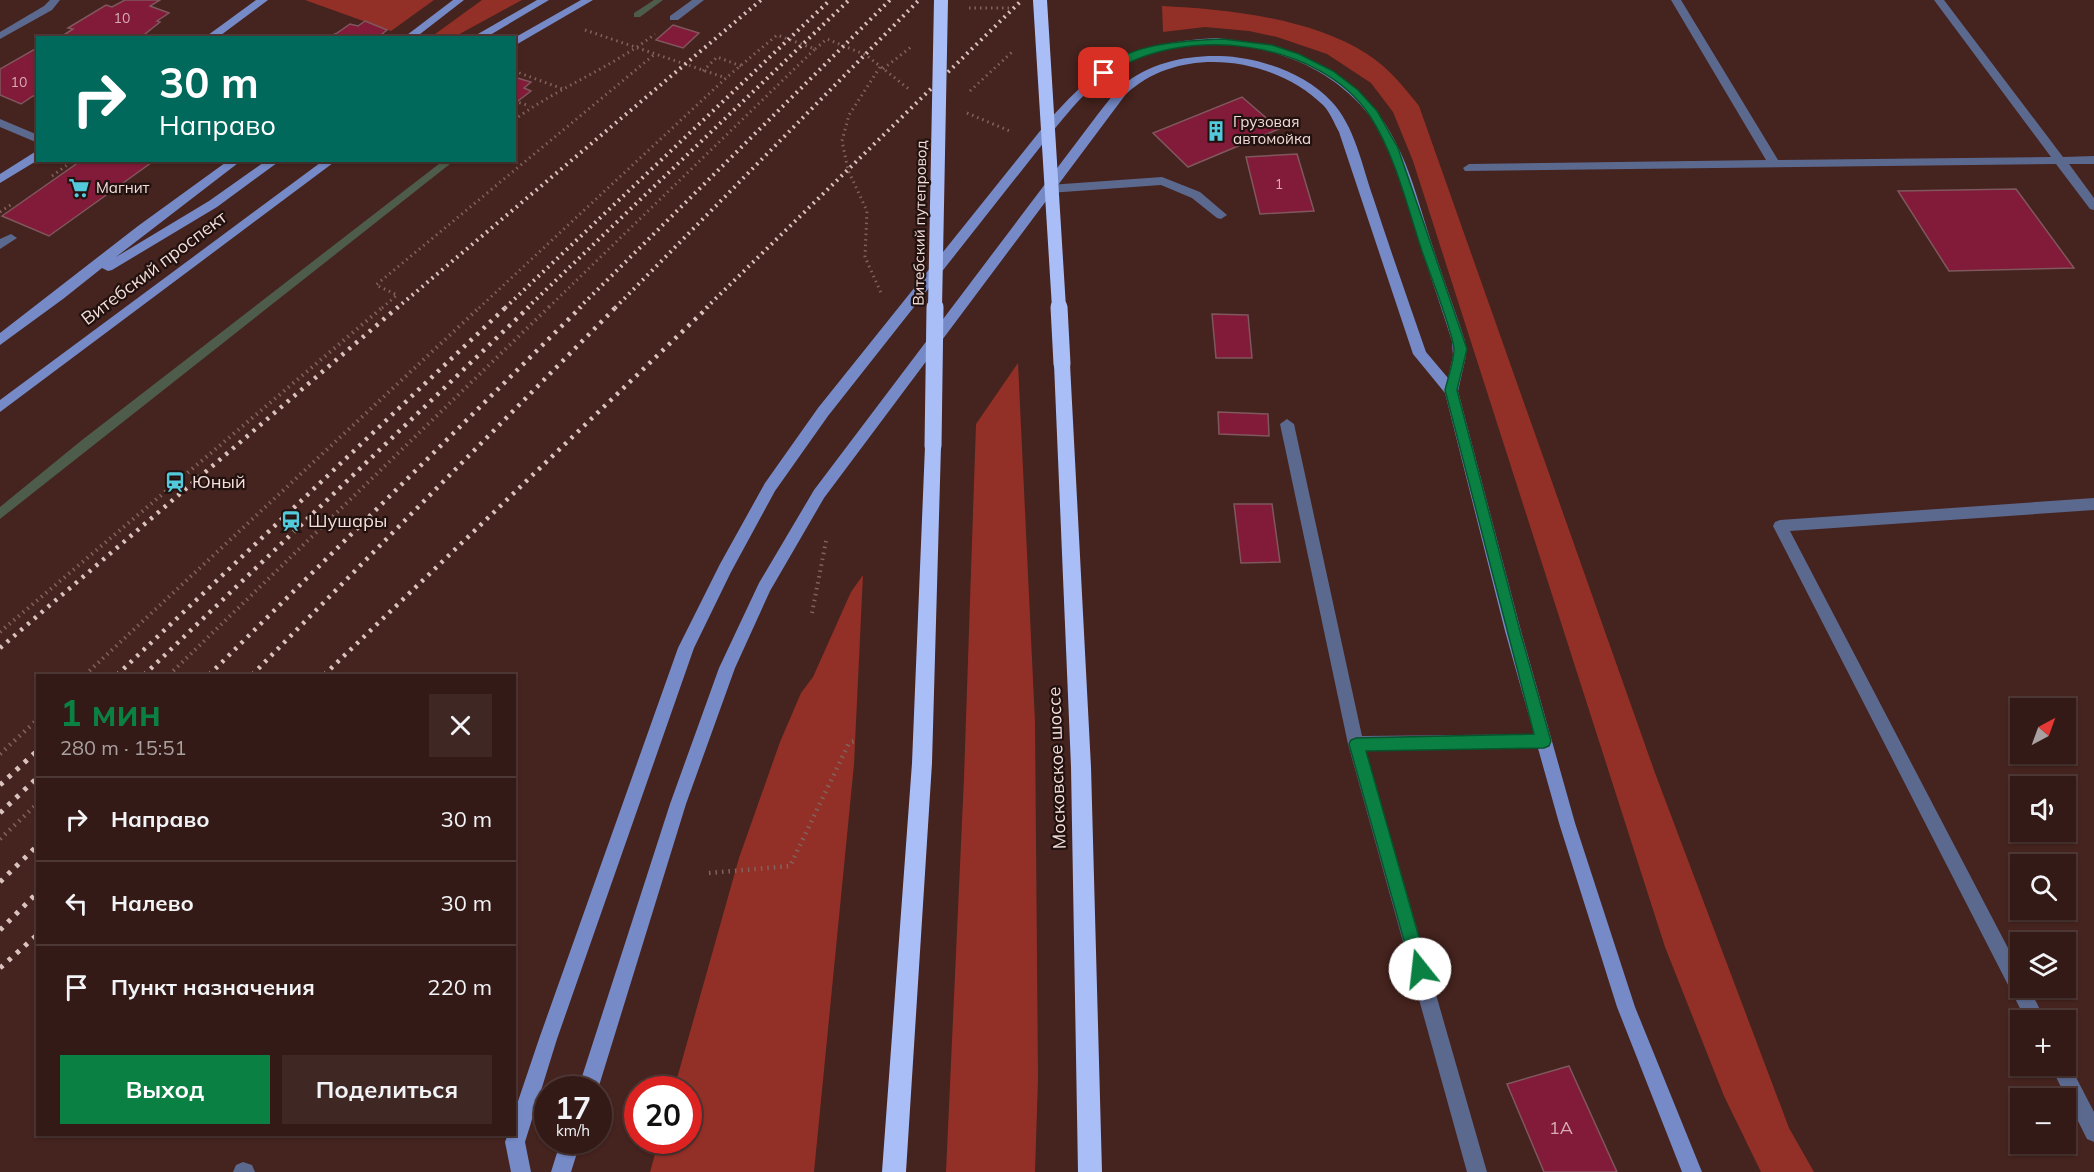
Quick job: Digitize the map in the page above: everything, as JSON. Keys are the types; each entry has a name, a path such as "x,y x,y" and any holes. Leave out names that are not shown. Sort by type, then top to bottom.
{"highway":[{"name":"Витебский путепровод","path":"894,1172 922,763 933,446 941,0"},
{"name":"Московское шоссе","path":"1040,0 1062,364 1081,767 1090,1172"}],"street":[{"path":"211,36 263,0"},
{"path":"411,36 459,0"},
{"path":"480,36 544,0"},
{"path":"516,42 588,0"},
{"path":"521,1172 515,1142 548,1039 686,648 725,568 770,487 823,412 1048,129 1092,81 1116,64 1153,49 1172,44 1206,41 1240,42 1268,47 1296,56 1330,73 1355,92 1373,113 1393,148 1461,349 1451,390"},
{"path":"592,1076 678,804 727,668 764,588 819,494 1102,116 1130,85 1154,71 1182,61 1214,58 1248,62 1305,85 1328,104 1345,132 1420,354 1451,390 1513,631 1567,823 1626,1007 1692,1172"},
{"path":"0,179 36,155"},
{"name":"Витебский проспект","path":"0,340 142,229 234,162"},
{"path":"59,296 213,204 273,162"},
{"name":"Витебский проспект","path":"0,407 329,162"},
{"path":"561,1172 567,1154"}],"lane":[{"path":"0,36 48,8 54,0"},
{"path":"674,18 699,0"},
{"path":"1676,0 1774,164"},
{"path":"1939,0 2094,206"},
{"path":"0,123 36,139"},
{"path":"1469,168 2094,160"},
{"path":"1049,189 1162,181 1196,195 1221,215"},
{"path":"0,245 11,238"},
{"path":"1287,424 1356,744 1477,1172"},
{"path":"2031,1010 1780,526 2094,504"},
{"path":"1356,744 1544,741"},
{"path":"2065,1076 2094,1132"}],"path":[{"path":"959,8 1014,8"},
{"path":"516,118 531,106 638,48 674,18"},
{"path":"576,27 726,78"},
{"path":"334,34 338,36"},
{"path":"86,674 726,78 777,35 815,49 170,674"},
{"path":"968,92 1019,46"},
{"path":"0,632 396,295 376,285 655,54"},
{"path":"703,70 717,57 742,66"},
{"path":"880,67 848,114 842,135 842,151 865,204 869,222 864,252 882,296"},
{"path":"516,72 563,89"},
{"path":"516,102 531,106"},
{"path":"812,613 828,525 819,494"},
{"path":"0,754 36,721"},
{"path":"709,873 790,866 849,743 855,741"},
{"path":"0,839 36,804"}],"shaded area":[{"path":"305,0 434,0 391,31"},
{"path":"482,0 522,0 456,36 432,36"},
{"path":"1162,6 1240,13 1320,32 1345,42 1375,59 1419,106 1655,773 1789,1128 1814,1172 1761,1172 1724,1096 1665,947 1413,161 1393,112 1371,83 1327,54 1277,37 1249,31 1205,27 1163,32"},
{"path":"1018,363 1035,722 1038,1079 1035,1172 946,1172 964,778 976,424"},
{"path":"863,575 854,764 814,1172 650,1172 655,1154 702,1154 702,1076 678,1076 739,858 780,742 801,693 813,677 851,592"}],"building":[{"path":"125,0 160,0 150,6 169,13 157,21 160,22 142,36 62,36 73,29 68,28 106,5 112,7"},
{"path":"365,21 387,30 380,36 333,36 350,24 358,26"},
{"path":"673,25 699,33 683,48 656,40"},
{"path":"36,49 36,96 21,104 0,95 0,69"},
{"path":"516,78 531,82 524,88 531,91 516,102"},
{"name":"Грузовая автомойка","path":"1242,97 1279,129 1188,167 1153,133"},
{"path":"1297,154 1314,211 1260,214 1246,157"},
{"name":"Магнит","path":"79,162 152,162 49,236 2,216"},
{"path":"2016,189 2074,268 1949,271 1898,191"},
{"path":"1212,314 1248,315 1252,358 1216,358"},
{"path":"1218,412 1268,414 1269,436 1219,434"},
{"path":"1234,504 1272,504 1280,562 1241,563"},
{"path":"1569,1066 1617,1172 1544,1172 1507,1084"}],"waterway":[{"path":"637,15 659,0"},
{"path":"0,514 86,443 448,162"}],"railway":[{"path":"397,308 761,0"},
{"path":"505,308 830,0"},
{"path":"527,308 849,0"},
{"path":"579,308 890,0"},
{"path":"615,308 919,0"},
{"path":"706,308 1022,0"},
{"path":"0,648 398,307"},
{"path":"118,674 506,307"},
{"path":"145,674 529,307"},
{"path":"210,674 581,307"},
{"path":"253,674 616,307"},
{"path":"325,674 708,307"},
{"path":"0,785 36,752"},
{"path":"0,813 36,779"},
{"path":"0,882 36,847"},
{"path":"0,930 36,894"},
{"path":"0,968 36,936"}],"place":[{"name":"Грузовая автомойка","path":"1216,131"},
{"name":"Магнит","path":"79,188"},
{"name":"Юный","path":"175,482"},
{"name":"Шушары","path":"291,521"}],"route":[{"path":"1104,73 1116,64 1144,51 1172,44 1206,41 1240,42 1268,47 1296,56 1330,73 1355,92 1373,113 1393,148 1461,349 1451,390 1544,741 1356,744 1420,969"}]}
